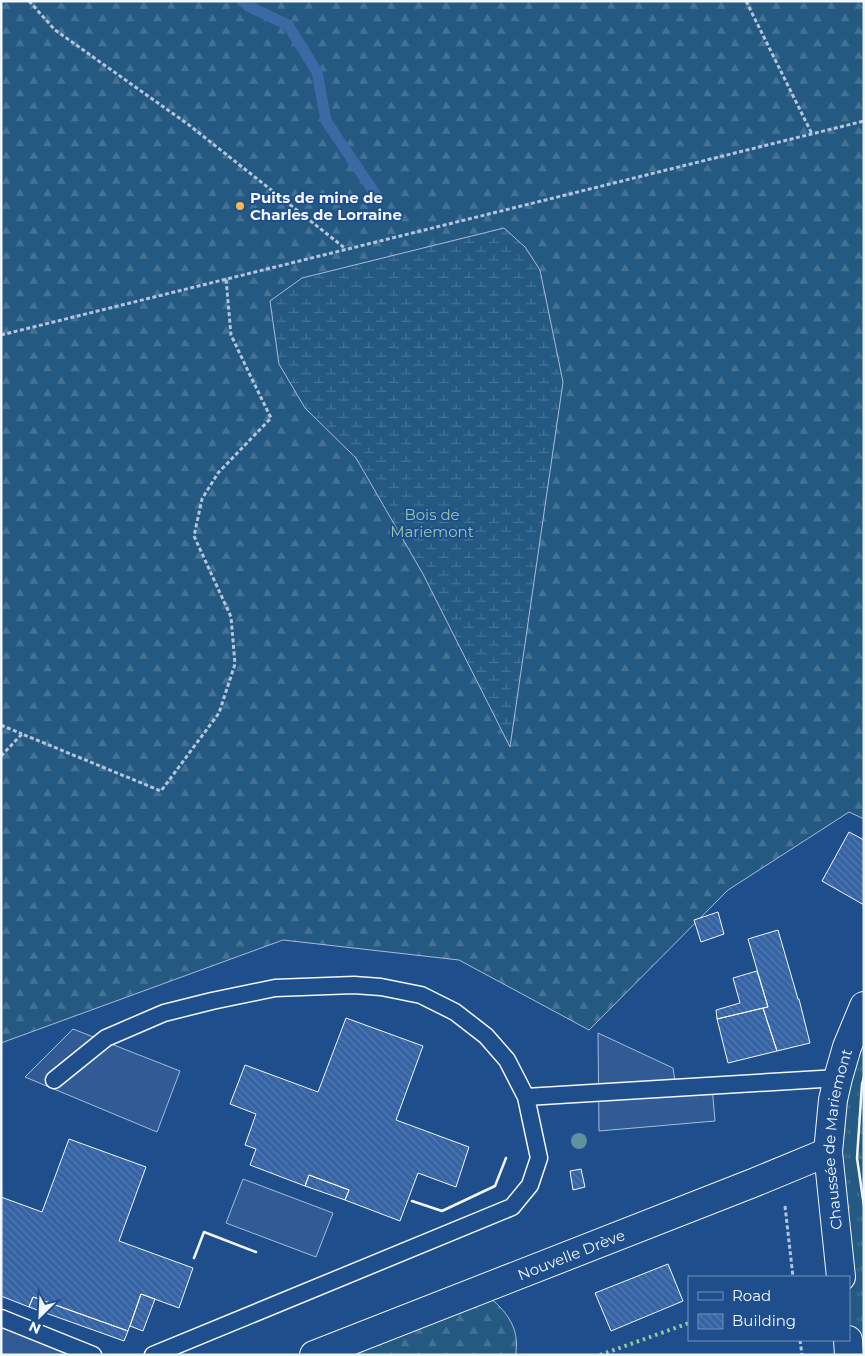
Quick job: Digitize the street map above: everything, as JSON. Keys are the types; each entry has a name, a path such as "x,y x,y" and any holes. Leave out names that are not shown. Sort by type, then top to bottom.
{"street":[{"name":"Chaussée de Mariemont","path":"841,1276 828,1152 833,1100 838,1078 847,1047 864,1006"},
{"name":"Nouvelle Drève","path":"314,1355 828,1152"},
{"path":"848,1341 849,1355"}],"lane":[{"path":"54,1080 106,1038 164,1013 275,988 354,985 381,987 421,995 455,1012 486,1036 508,1060 526,1097 539,1158 530,1185 512,1207 152,1355"},
{"path":"526,1097 838,1078"},
{"path":"1,1318 93,1355"}],"path":[{"path":"29,1 55,30 190,126 346,249"},
{"path":"746,1 812,134"},
{"path":"1,335 864,121"},
{"path":"1,725 161,791 219,713 235,664 231,617 194,536 202,499 218,473 272,418 231,335 226,279"},
{"path":"1,756 22,734"},
{"path":"781,1170 793,1276"},
{"path":"800,1341 802,1355"}],"green space":[{"name":"Bois de Mariemont","path":"1,1 864,1 864,819 849,812 728,890 589,1030 459,960 283,940 1,1043"},
{"path":"504,228 525,247 540,270 563,382 510,747 423,574 356,458 305,408 279,364 270,301 302,278"},
{"path":"864,1006 864,1355 849,1355 850,1276 828,1152"},
{"path":"864,1077 864,1206 857,1158"},
{"path":"486,1295 501,1308 515,1331 516,1355 357,1355 367,1340"}],"shaded area":[{"path":"73,1029 180,1071 157,1132 25,1077"},
{"path":"598,1033 673,1068 676,1088 712,1086 715,1121 599,1131"},
{"path":"243,1179 333,1213 316,1257 226,1223"},
{"path":"1,1318 93,1355 1,1355"}],"building":[{"path":"849,832 864,840 864,905 822,881"},
{"path":"718,912 724,934 701,942 694,920"},
{"path":"778,930 810,1043 777,1051 763,1008 768,1007 748,939"},
{"path":"757,971 768,1007 717,1019 716,1010 740,1003 733,978"},
{"path":"763,1008 777,1051 728,1063 717,1019"},
{"path":"346,1018 423,1046 396,1120 469,1147 456,1187 418,1173 400,1221 345,1200 349,1190 309,1175 305,1186 250,1165 256,1149 245,1145 256,1114 230,1104 245,1065 318,1092"},
{"path":"69,1139 146,1167 119,1241 193,1268 179,1308 141,1294 128,1331 33,1297 29,1307 1,1296 1,1197 42,1212"},
{"path":"581,1169 585,1187 573,1190 570,1171"},
{"path":"309,1175 349,1190 345,1200 305,1186"},
{"path":"668,1264 683,1301 611,1331 595,1293"},
{"path":"141,1294 155,1299 143,1331 130,1326"},
{"path":"33,1297 128,1331 124,1341 29,1307"}],"waterway":[{"path":"242,1 248,6 288,25 317,72 326,121 378,198"}],"hedge":[{"path":"600,1355 688,1323"}],"wall":[{"path":"864,1077 857,1158 864,1206"},
{"path":"412,1201 442,1211 495,1186 506,1158"},
{"path":"194,1258 204,1232 256,1252"}],"place":[{"name":"Puits de mine de Charles de Lorraine","path":"240,206"}]}
